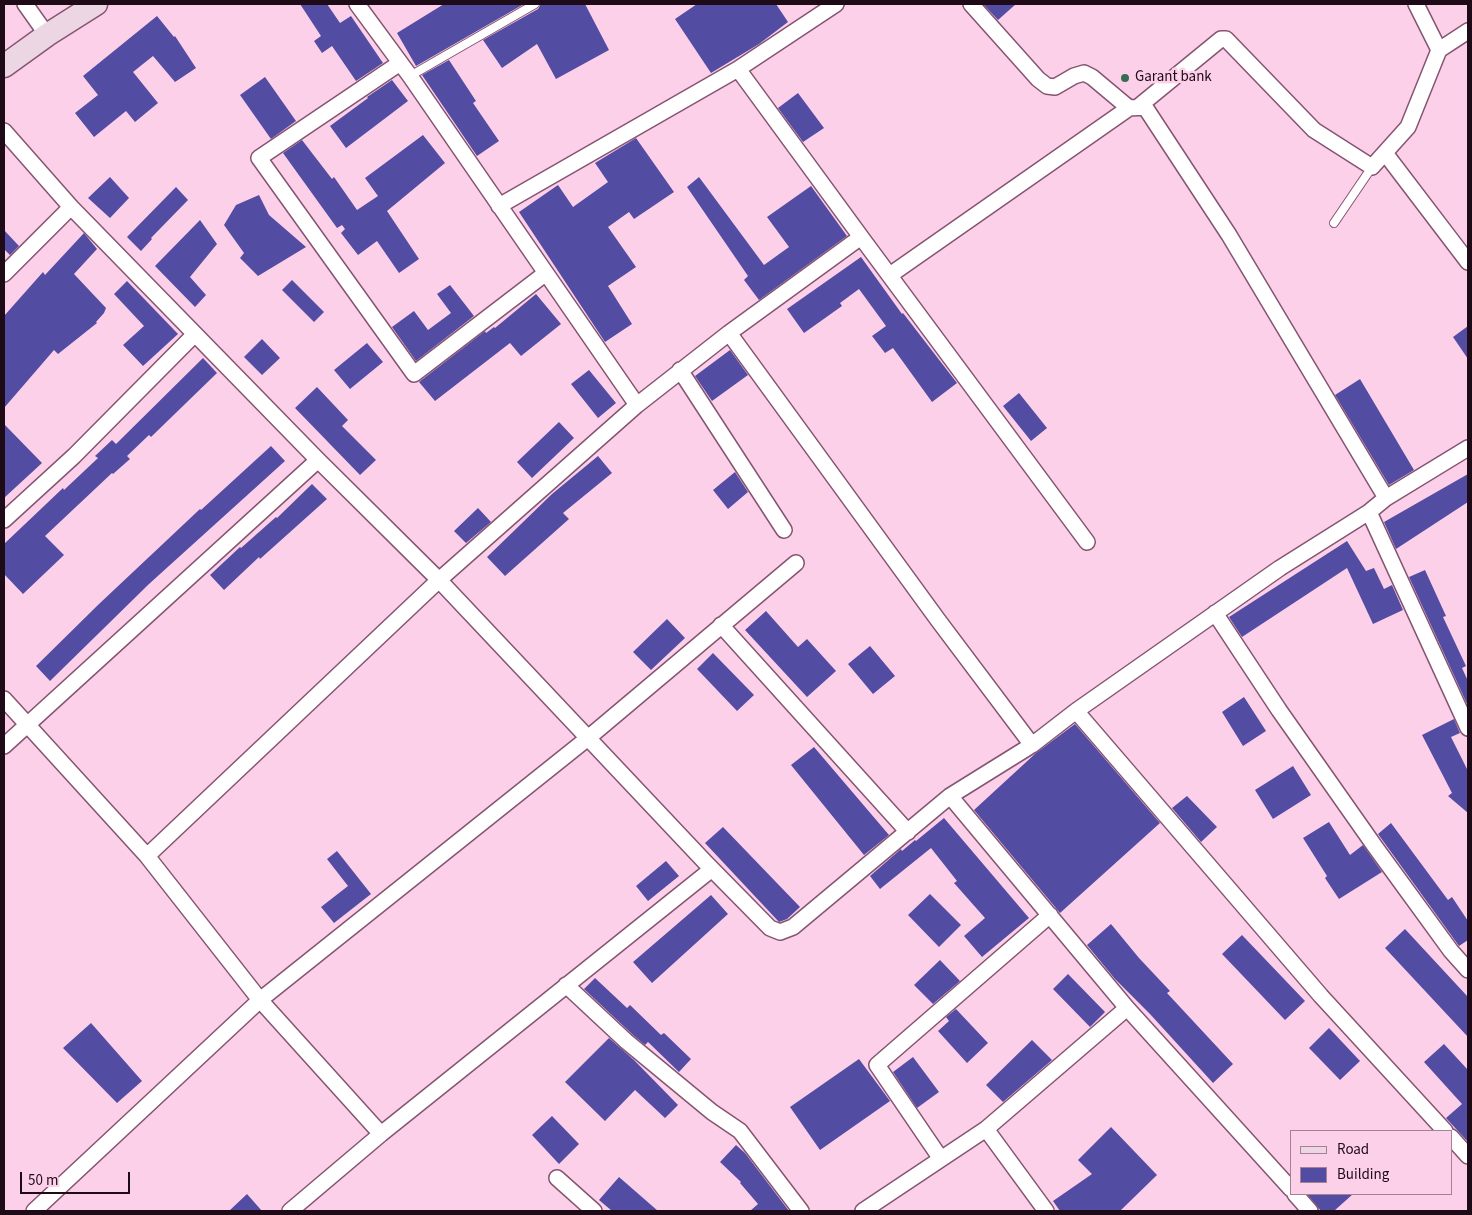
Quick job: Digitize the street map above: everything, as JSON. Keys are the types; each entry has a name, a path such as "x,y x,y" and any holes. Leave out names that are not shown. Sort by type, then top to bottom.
{"street":[{"path":"25,4 47,35"},
{"path":"4,66 47,35 96,4"},
{"path":"357,4 410,76 637,404"},
{"path":"499,206 738,68 836,4"},
{"path":"971,4 1038,79 1047,86 1055,88 1074,76 1084,73 1134,107 1145,107 1229,235 1386,498"},
{"path":"1416,4 1439,50"},
{"path":"890,275 1134,107 1221,39 1226,39 1314,130 1372,167 1408,127 1439,50 1468,31"},
{"path":"400,63 259,158 414,374 546,273"},
{"path":"738,68 1087,542"},
{"path":"4,131 72,207 318,460 439,580 712,869 770,928 780,932 793,927 950,796 1032,745 1076,711 1280,568 1369,512 1386,498 1468,448"},
{"path":"1385,152 1468,262"},
{"path":"4,274 72,207"},
{"path":"147,856 439,580 637,404 729,332 862,237"},
{"path":"729,332 938,620 1032,745"},
{"path":"4,520 74,456 195,334"},
{"path":"680,370 784,530"},
{"path":"4,746 318,460"},
{"path":"1369,512 1468,728"},
{"path":"34,1211 260,1000 588,738 796,562"},
{"path":"1215,613 1279,710 1376,848 1451,951 1468,970"},
{"path":"721,625 908,832"},
{"path":"4,699 147,856 260,1000 381,1134"},
{"path":"1076,711 1321,996 1444,1130"},
{"path":"950,796 1127,1008 1290,1188"},
{"path":"290,1211 381,1134 566,984 712,869"},
{"path":"941,1159 877,1065 1050,915"},
{"path":"566,984 641,1053 712,1112 740,1131 802,1211"},
{"path":"863,1211 986,1129 1127,1008"},
{"path":"986,1129 1046,1211"},
{"path":"1452,1138 1468,1156"},
{"path":"557,1178 594,1211"},
{"path":"1296,1195 1310,1211"}],"lane":[{"path":"410,76 535,4"},
{"path":"1334,222 1372,167"}],"building":[{"path":"300,4 327,4 340,23 351,16 383,63 356,81 332,46 322,53 314,41 321,36"},
{"path":"444,4 524,4 416,66 397,33"},
{"path":"541,4 585,4 609,50 556,79 537,44 502,68 483,40 538,9"},
{"path":"697,4 776,4 788,22 759,44 711,73 675,19"},
{"path":"983,4 1016,4 998,20"},
{"path":"157,16 175,36 196,68 175,82 153,56 133,72 158,103 135,122 126,111 94,137 75,113 98,95 83,76"},
{"path":"449,60 476,101 473,103 499,141 477,156 422,75"},
{"path":"265,77 296,121 271,139 240,95"},
{"path":"392,80 408,101 346,148 330,126"},
{"path":"798,93 824,128 803,142 778,108"},
{"path":"423,135 445,163 387,211 419,259 399,273 377,241 358,255 341,233 345,229 342,225 337,228 283,153 302,140 332,179 334,177 357,210 378,196 365,178"},
{"path":"636,138 674,192 634,219 629,212 608,227 636,267 608,286 632,324 605,342 519,212 558,185 573,207 608,182 595,163"},
{"path":"110,177 129,198 110,218 88,198"},
{"path":"699,177 764,265 789,247 767,217 811,186 847,236 759,300 744,280 748,276 687,187"},
{"path":"176,187 188,200 141,251 127,237"},
{"path":"259,195 269,215 306,247 258,276 240,258 244,253 224,225 236,205"},
{"path":"200,220 217,244 190,277 206,295 195,307 155,266"},
{"path":"4,230 19,246 10,255 4,249"},
{"path":"84,233 97,249 74,274 106,308 104,313 97,323 58,354 54,350 4,408 4,316 43,272 45,275"},
{"path":"861,257 902,314 957,383 932,402 893,348 885,353 872,336 886,326 859,289 840,303 842,306 804,333 787,309"},
{"path":"292,280 324,312 314,322 282,290"},
{"path":"127,281 178,334 143,366 123,345 144,326 114,294"},
{"path":"450,285 474,316 416,361 392,327 414,311 428,330 451,313 437,294"},
{"path":"536,294 561,324 521,356 510,343 435,401 419,382 485,331 486,333 495,328"},
{"path":"1468,326 1468,359 1453,337"},
{"path":"262,339 280,358 262,375 244,357"},
{"path":"367,343 383,362 350,389 334,370"},
{"path":"730,350 748,375 712,401 695,376"},
{"path":"203,358 217,373 151,437 149,435 127,456 130,459 112,473 45,536 64,555 23,594 4,574 4,544 98,458 95,456 112,440 116,444"},
{"path":"589,370 616,403 598,418 571,384"},
{"path":"1360,379 1414,470 1389,485 1335,395"},
{"path":"317,387 348,420 342,426 376,460 360,475 295,408"},
{"path":"1019,393 1047,428 1031,441 1003,406"},
{"path":"559,422 574,438 532,478 517,462"},
{"path":"4,424 42,463 4,498"},
{"path":"271,446 285,461 149,584 50,681 36,666 200,509"},
{"path":"598,456 612,473 563,513 569,519 505,576 487,557 552,494"},
{"path":"735,472 748,492 728,509 713,490"},
{"path":"1468,474 1468,502 1396,549 1384,522"},
{"path":"312,484 327,499 260,559 259,557 224,590 210,575 240,547 277,518"},
{"path":"478,508 491,522 466,543 454,531"},
{"path":"1347,541 1366,571 1374,568 1384,589 1392,585 1403,610 1373,624 1347,568 1242,637 1229,617"},
{"path":"1425,570 1446,616 1443,617 1466,666 1462,668 1468,681 1468,706 1409,577"},
{"path":"766,611 798,647 807,639 836,671 807,697 745,630"},
{"path":"667,619 685,638 651,670 633,652"},
{"path":"870,646 895,676 873,694 848,664"},
{"path":"713,653 754,695 737,711 697,669"},
{"path":"1244,697 1266,731 1243,746 1222,712"},
{"path":"1454,719 1460,733 1451,737 1468,771 1468,813 1448,796 1452,793 1422,735"},
{"path":"1075,724 1160,823 1060,913 974,810 1036,753"},
{"path":"814,747 889,835 864,855 791,765"},
{"path":"1293,766 1311,795 1273,819 1255,790"},
{"path":"1187,796 1217,827 1201,842 1172,808"},
{"path":"944,818 1029,918 982,957 964,936 985,918 954,883 957,881 931,848 880,889 870,876 901,849 902,851 916,841"},
{"path":"1329,822 1350,855 1363,845 1382,872 1339,899 1303,838"},
{"path":"1391,823 1448,900 1452,897 1468,921 1468,940 1459,946 1378,834"},
{"path":"723,827 800,907 787,919 779,922 705,843"},
{"path":"337,851 371,894 334,923 321,907 348,886 327,859"},
{"path":"666,861 679,876 648,901 636,886"},
{"path":"930,894 961,925 939,947 908,915"},
{"path":"711,895 728,914 652,983 633,962"},
{"path":"1111,924 1170,991 1167,993 1233,1064 1213,1083 1115,979 1087,945"},
{"path":"1405,929 1468,997 1468,1037 1385,948"},
{"path":"1242,935 1305,1001 1285,1020 1222,954"},
{"path":"940,960 960,981 933,1004 914,985"},
{"path":"1068,974 1105,1012 1090,1027 1053,989"},
{"path":"595,978 627,1008 630,1005 661,1035 664,1033 691,1059 679,1072 648,1042 645,1045 632,1034 584,989"},
{"path":"956,1009 988,1043 967,1063 938,1031 949,1021 946,1017"},
{"path":"91,1023 142,1081 117,1103 63,1048"},
{"path":"1329,1028 1360,1061 1340,1080 1309,1048"},
{"path":"609,1038 634,1060 678,1105 665,1118 635,1090 605,1121 565,1082"},
{"path":"1032,1040 1052,1060 1003,1102 986,1085"},
{"path":"1444,1044 1468,1070 1468,1142 1446,1118 1462,1104 1424,1062"},
{"path":"913,1057 939,1092 917,1108 893,1072"},
{"path":"859,1059 890,1101 820,1150 790,1107"},
{"path":"552,1116 579,1144 559,1164 532,1135"},
{"path":"1111,1127 1157,1175 1120,1211 1060,1211 1053,1201 1092,1174 1078,1160"},
{"path":"736,1145 745,1153 789,1211 750,1211 758,1204 741,1182 720,1162"},
{"path":"619,1177 658,1211 612,1211 599,1200"},
{"path":"247,1194 262,1211 229,1211"},
{"path":"1308,1195 1352,1195 1334,1211 1321,1211"}],"place":[{"name":"Garant bank","path":"1125,78"}]}
